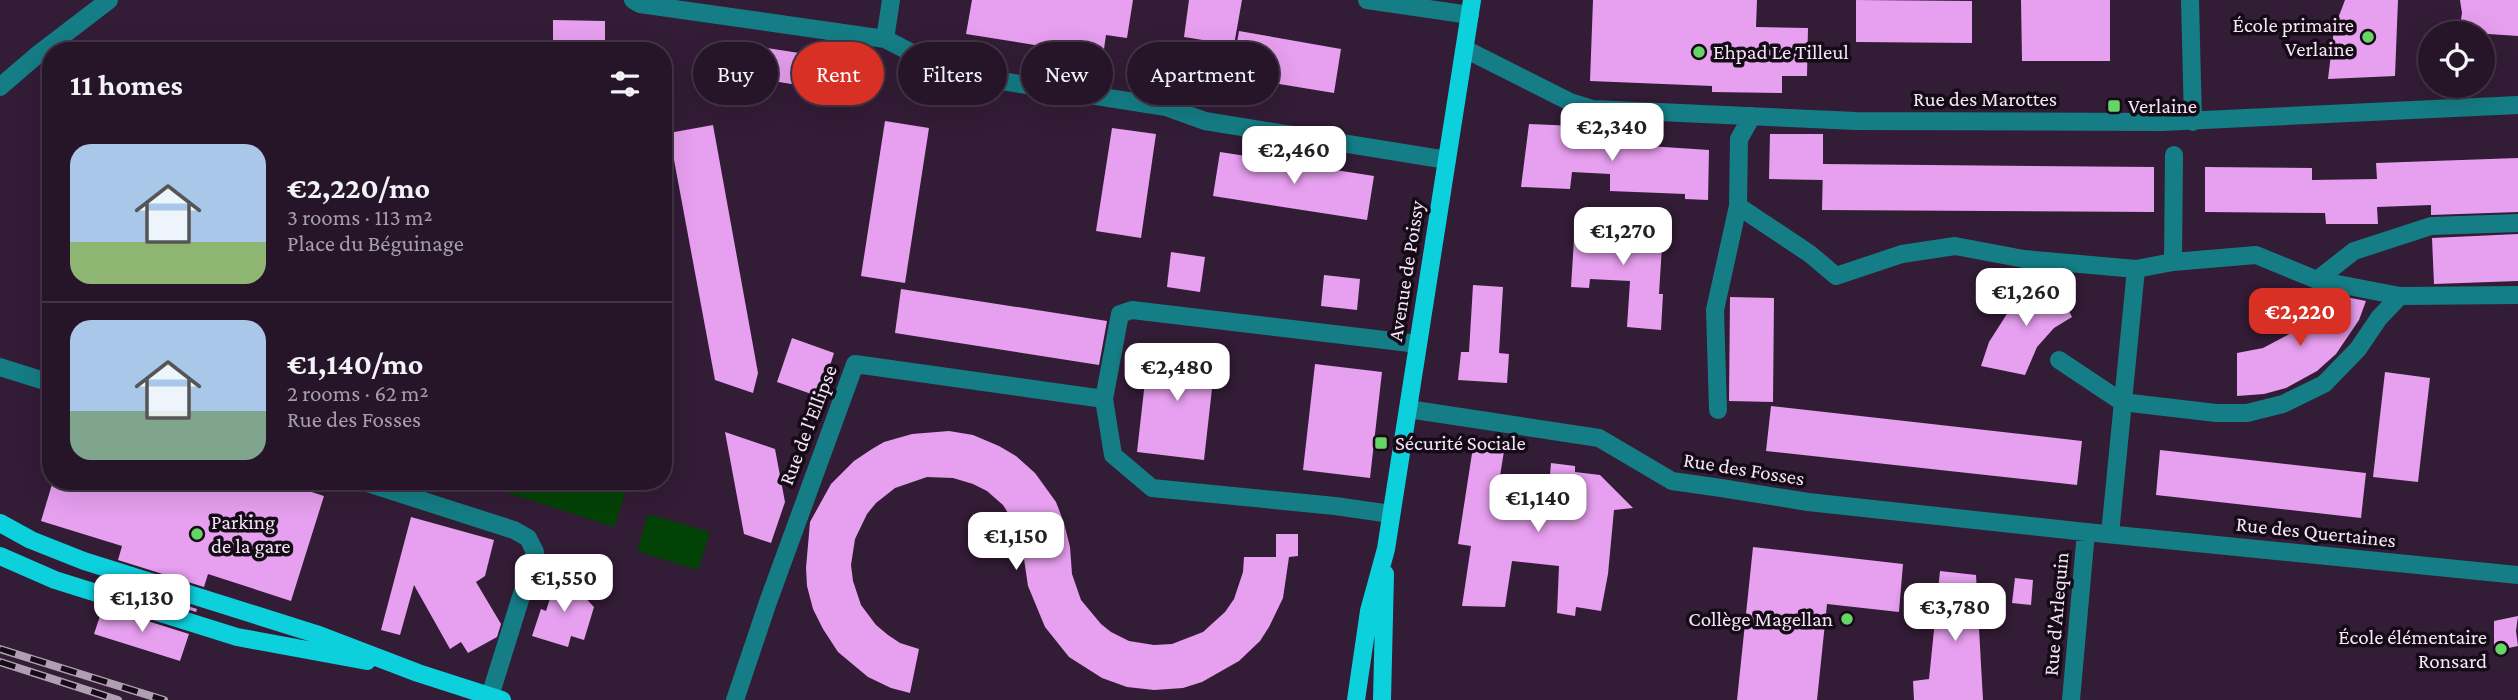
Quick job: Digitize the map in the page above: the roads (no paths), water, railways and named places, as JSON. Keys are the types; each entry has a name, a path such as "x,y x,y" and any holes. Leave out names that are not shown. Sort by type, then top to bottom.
{"main road":[{"name":"Avenue de Poissy","path":"1382,700 1386,549 1471,8"},
{"path":"0,523 64,553 316,634 418,673 496,698"},
{"name":"Avenue de Poissy","path":"1356,700 1369,611 1386,549"},
{"path":"0,556 55,580 237,637 418,673"}],"street":[{"path":"54,42 109,0"},
{"path":"633,0 640,4 696,13 886,40 951,73 1166,107 1205,121 1447,160"},
{"path":"886,40 891,0"},
{"path":"1367,0 1471,8"},
{"path":"2190,0 2193,122"},
{"name":"Rue des Marottes","path":"1465,48 1570,102 1593,108 1869,121 2193,122 2518,105"},
{"path":"0,87 42,51"},
{"path":"1718,410 1715,310 1738,206 1739,139 1752,116"},
{"path":"2173,262 2174,155"},
{"path":"1738,206 1810,254 1836,276 1902,254 1955,246 2024,259 2136,269 2173,262 2256,255 2317,280 2400,296 2518,295"},
{"path":"2317,280 2354,251 2431,226 2518,223"},
{"path":"2110,534 2136,269"},
{"path":"2059,360 2122,402 2216,413 2247,413 2283,404 2324,384 2358,349 2379,318 2400,296"},
{"path":"1391,514 1152,488 1113,456 1104,399 1120,314 1132,310 1418,344"},
{"name":"Rue de l'Ellipse","path":"735,700 772,589 855,364 1104,399"},
{"path":"0,367 42,380"},
{"name":"Rue des Fosses","path":"1408,408 1599,438 1672,481 1808,502 2086,532"},
{"path":"389,490 514,530 528,538 535,552 496,698"},
{"name":"Rue des Quertaines","path":"2086,532 2518,575"},
{"name":"Rue d'Arlequin","path":"2071,700 2086,532"}],"railway":[{"path":"0,649 164,700"},
{"path":"0,662 118,700"}],"place":[{"name":"École primaire Verlaine","path":"2368,37"},
{"name":"Ehpad Le Tilleul","path":"1699,52"},
{"name":"Verlaine","path":"2114,106"},
{"name":"Sécurité Sociale","path":"1381,443"},
{"name":"Parking de la gare","path":"197,534"},
{"name":"Collège Magellan","path":"1847,619"},
{"name":"École élémentaire Ronsard","path":"2501,649"}]}
